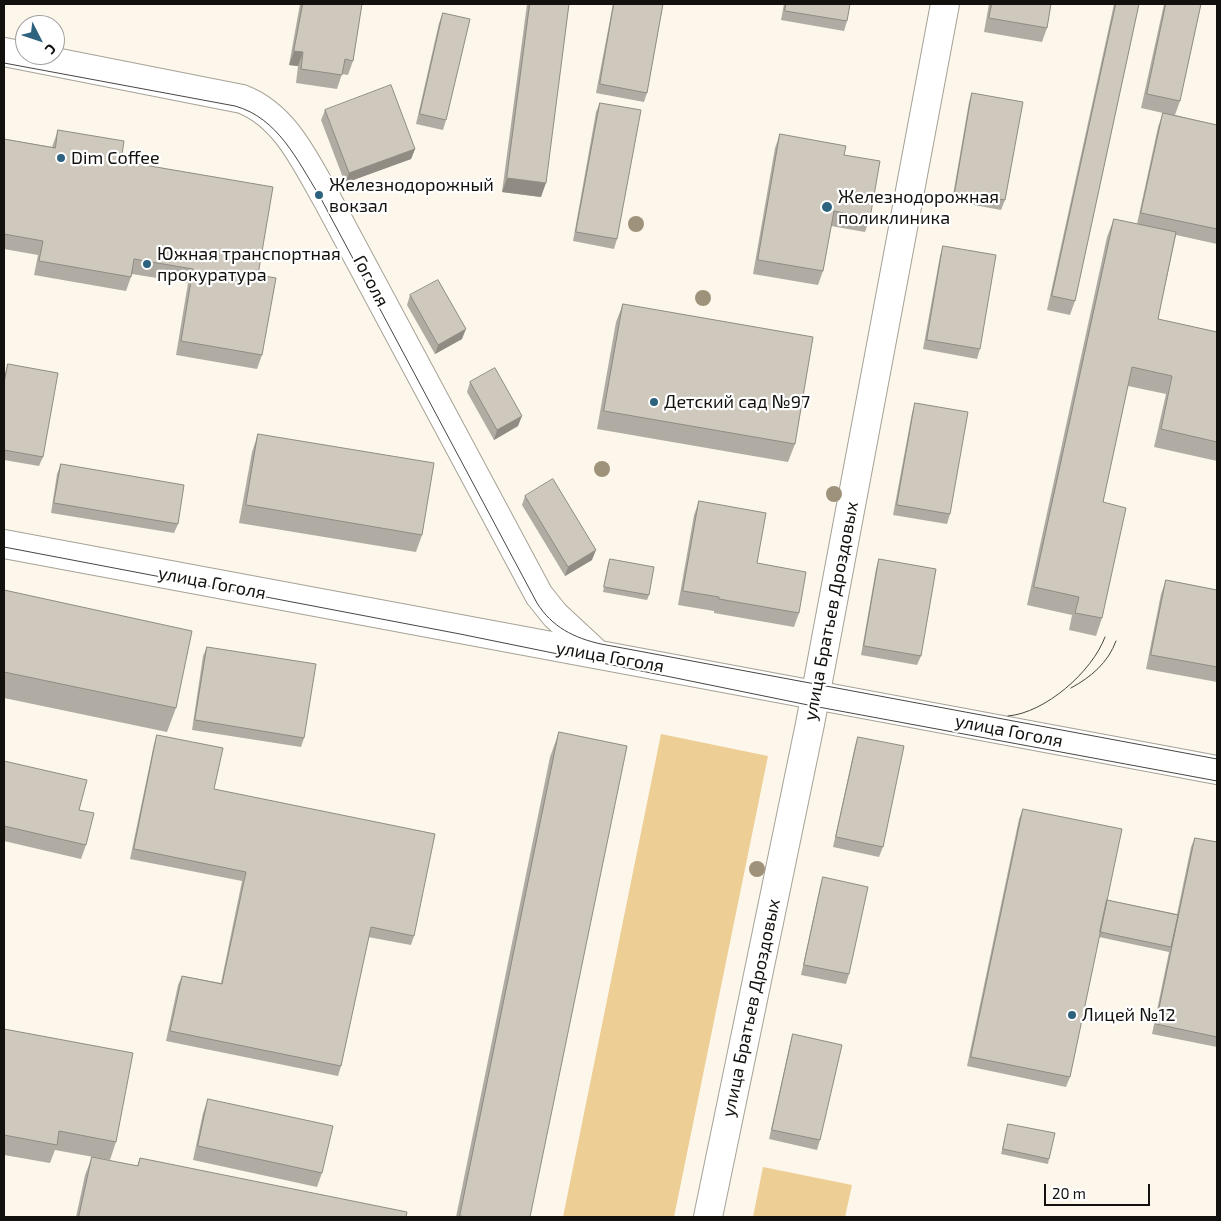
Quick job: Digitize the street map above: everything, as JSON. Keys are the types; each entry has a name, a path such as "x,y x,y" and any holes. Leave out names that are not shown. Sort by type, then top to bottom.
{"street":[{"name":"улица Братьев Дроздовых","path":"708,1217 815,696 946,4"},
{"name":"Гоголя","path":"4,52 242,99 253,104 281,126 298,150 328,202 539,595 555,615 597,654"},
{"name":"улица Гоголя","path":"4,544 1217,770"}],"shaded area":[{"path":"661,734 768,756 674,1217 563,1217"},
{"path":"763,1167 852,1185 845,1217 753,1217"}],"building":[{"path":"303,4 362,4 353,61 345,59 342,75 301,69 303,52 294,51"},
{"path":"530,4 569,4 546,183 507,178"},
{"path":"614,4 663,4 647,93 600,84"},
{"path":"786,4 850,4 847,21 785,11"},
{"path":"992,4 1051,4 1047,28 989,18"},
{"path":"1116,4 1139,4 1075,301 1052,296"},
{"path":"1166,4 1201,4 1180,101 1147,94"},
{"path":"443,13 470,19 446,120 420,114"},
{"path":"391,85 415,149 349,173 325,110"},
{"path":"972,93 1023,102 1005,200 955,192"},
{"path":"600,103 641,110 617,239 576,232"},
{"path":"1163,113 1217,125 1217,229 1141,213"},
{"name":"Южная транспортная прокуратура","path":"58,130 124,141 121,161 273,187 258,275 276,278 262,355 181,341 193,269 134,259 131,277 39,261 43,241 4,234 4,139 55,148"},
{"path":"780,134 846,146 844,155 880,161 870,218 834,211 823,271 758,260"},
{"path":"1114,219 1176,232 1158,319 1217,332 1217,442 1161,429 1172,376 1132,367 1103,502 1126,508 1102,618 1075,613 1079,597 1034,587"},
{"path":"943,246 996,255 980,349 927,340"},
{"path":"438,280 466,329 438,345 410,295"},
{"path":"623,304 813,337 795,444 604,411"},
{"path":"8,364 58,373 43,457 4,450 4,383"},
{"path":"495,368 522,416 497,430 470,382"},
{"path":"915,403 968,412 950,514 897,505"},
{"path":"258,434 434,463 422,535 246,505"},
{"path":"61,464 184,485 178,524 54,503"},
{"path":"553,479 596,550 568,567 525,496"},
{"path":"699,501 766,513 757,563 806,572 799,613 683,591"},
{"path":"610,559 654,567 649,595 604,587"},
{"path":"879,559 936,569 921,656 864,646"},
{"path":"1166,580 1217,590 1217,667 1151,655"},
{"path":"4,590 192,631 176,708 4,672"},
{"path":"207,647 316,664 304,738 195,720"},
{"path":"559,732 627,746 530,1217 460,1216"},
{"path":"157,735 223,748 214,789 435,834 414,936 371,927 341,1066 170,1031 182,976 222,984 246,872 134,849"},
{"path":"858,737 904,746 883,847 836,837"},
{"path":"4,761 87,780 79,810 94,813 86,845 4,826"},
{"name":"Лицей №12","path":"1023,809 1122,829 1070,1077 971,1057"},
{"name":"Лицей №12","path":"1195,838 1217,842 1217,1037 1156,1024"},
{"path":"823,877 868,887 849,974 804,965"},
{"path":"1107,900 1178,915 1171,947 1100,932"},
{"path":"4,1029 133,1053 116,1142 59,1131 57,1145 4,1135"},
{"path":"793,1034 842,1045 820,1140 772,1130"},
{"path":"208,1099 333,1126 322,1173 198,1146"},
{"path":"1008,1124 1055,1133 1049,1159 1003,1149"},
{"path":"92,1157 138,1166 140,1158 407,1212 406,1217 79,1217"}],"tram line":[{"path":"4,63 235,106 250,112 275,130 294,155 319,195 537,603 550,619 564,630 601,644 1217,759"},
{"path":"4,547 460,634 813,706 1217,781"},
{"path":"1008,716 1037,707 1066,689 1090,664 1105,637"},
{"path":"1071,688 1104,663 1116,641"}],"place":[{"name":"Dim Coffee","path":"61,158"},
{"name":"Железнодорожный вокзал","path":"319,195"},
{"name":"Железнодорожная поликлиника","path":"827,207"},
{"name":"Южная транспортная прокуратура","path":"147,264"},
{"name":"Детский сад №97","path":"654,402"},
{"name":"Лицей №12","path":"1072,1015"}]}
